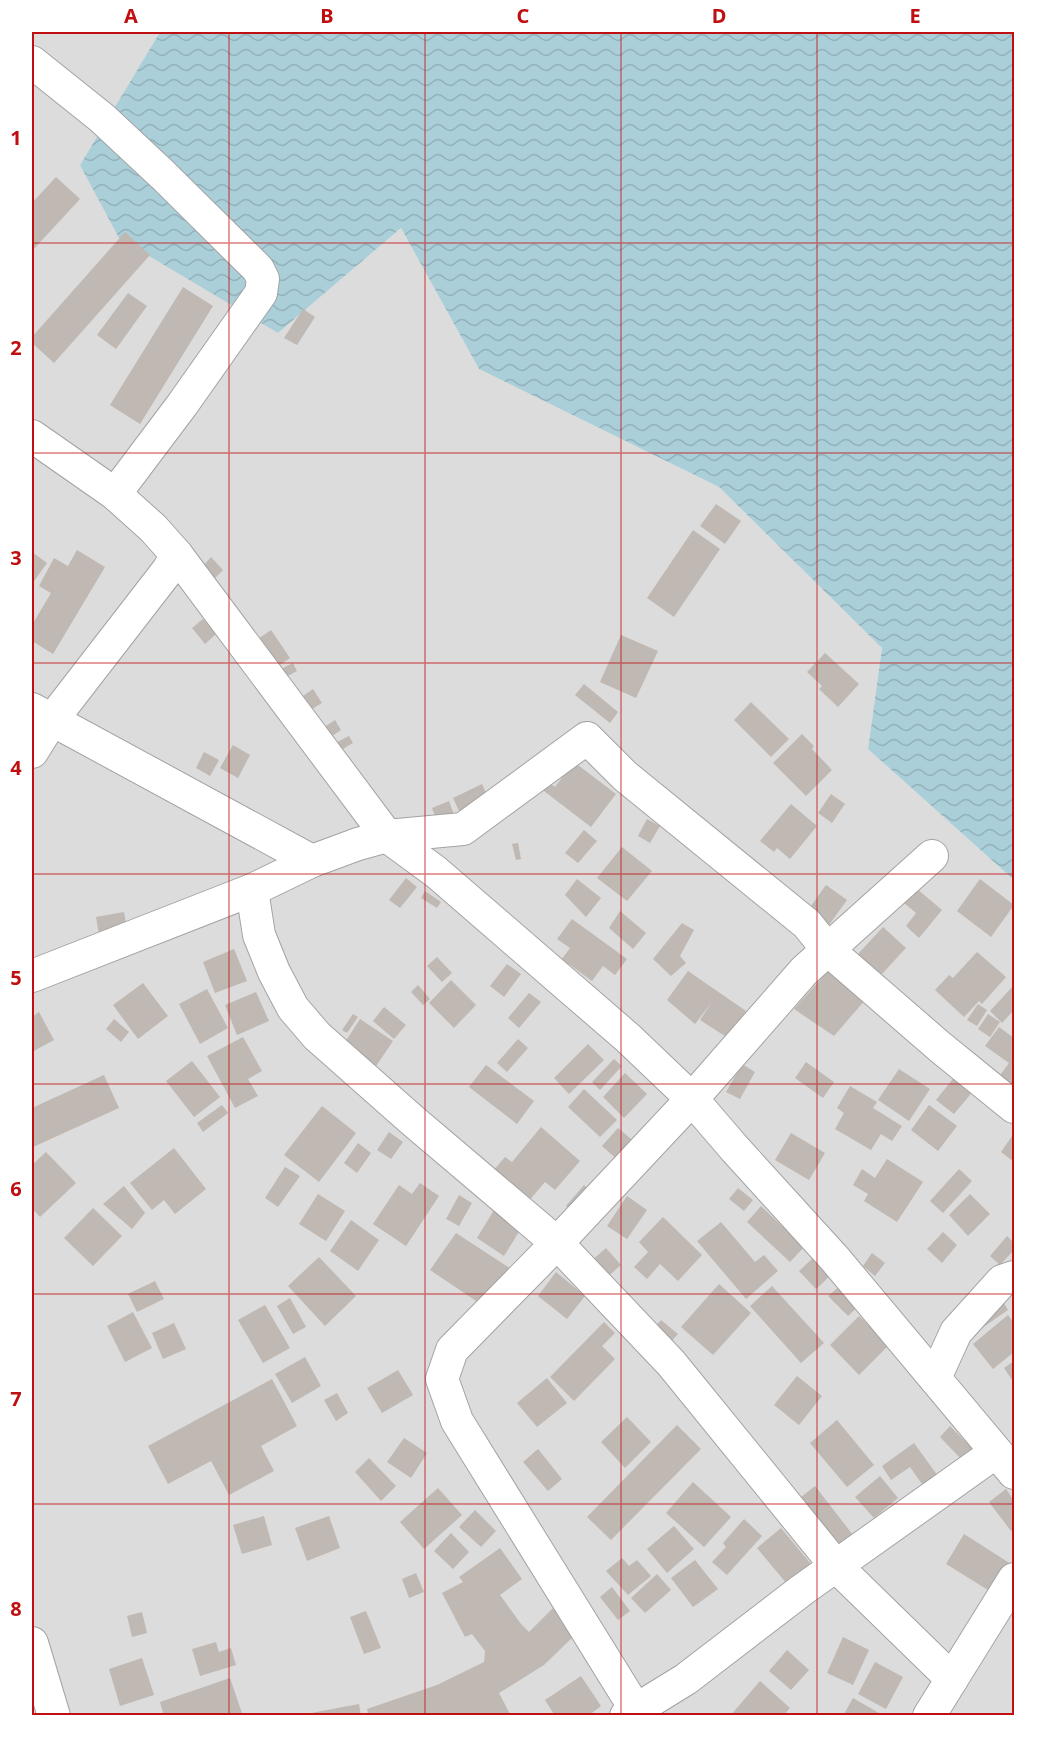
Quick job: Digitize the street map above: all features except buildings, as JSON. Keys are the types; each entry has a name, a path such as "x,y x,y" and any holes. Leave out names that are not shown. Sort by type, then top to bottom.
{"street":[{"path":"32,62 102,118 163,175 258,269 263,279 261,293 182,405 115,494"},
{"path":"32,436 115,494 153,528 177,555 387,836 436,872 627,1038 692,1099 835,1259 1005,1462 836,1566 636,1714 457,1421 442,1379 452,1350 557,1243 692,1099 804,970 932,856"},
{"path":"32,752 42,714 168,570 177,555"},
{"path":"42,714 312,861"},
{"path":"32,976 252,890 312,861 358,844 387,836 463,830 587,738 626,776 807,924 827,949 940,1047 1014,1107"},
{"path":"252,890 259,935 274,972 293,1008 317,1036 403,1113 557,1243 670,1363 836,1566 952,1679"},
{"path":"935,1378 956,1332 1002,1281 1014,1277"},
{"path":"929,1716 1014,1579"},
{"path":"32,1643 54,1716"}],"shaded area":[{"path":"32,32 160,32 80,165 278,333 401,228 479,369 719,487 882,648 868,749 1014,880 1014,1715 32,1716"}],"water":[{"path":"160,32 1014,32 1014,880 868,749 882,648 719,487 479,369 401,228 278,333 119,238 80,165"}]}
